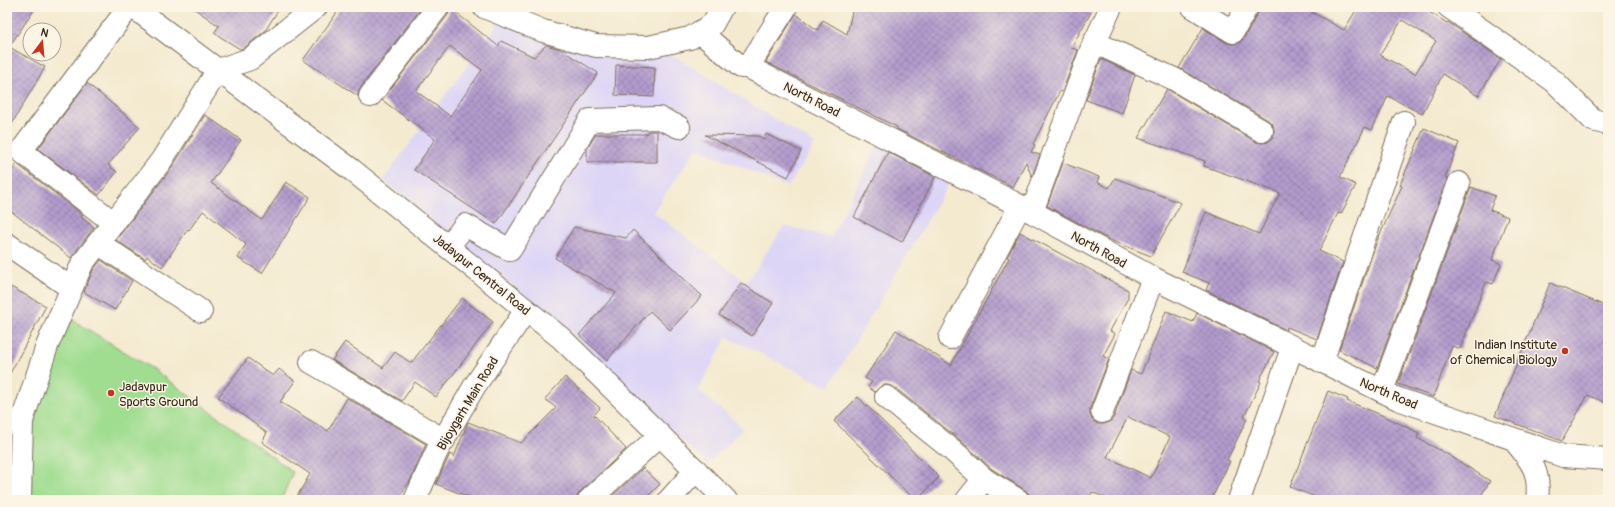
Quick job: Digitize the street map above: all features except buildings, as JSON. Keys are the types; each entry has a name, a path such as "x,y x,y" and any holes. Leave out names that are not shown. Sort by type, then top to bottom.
{"street":[{"path":"114,223 21,151 129,7"},
{"name":"Jadavpur Central Road","path":"133,7 352,170 561,338 726,500"},
{"path":"20,500 14,417 48,346 82,264 161,161 218,70 250,59 316,7"},
{"path":"370,96 438,7"},
{"path":"484,7 544,32 596,46 648,47 690,38 712,25 722,7"},
{"path":"748,67 786,7"},
{"path":"950,338 1026,209 1094,42 1111,7"},
{"path":"1193,7 1233,32 1247,7"},
{"path":"1449,7 1554,81 1593,120 1608,124"},
{"name":"North Road","path":"700,32 741,67 748,67 1026,209 1153,278 1292,348 1398,399 1562,456 1608,459"},
{"path":"1094,42 1174,79 1262,131"},
{"path":"448,247 465,225 510,250 590,120 659,118 679,127"},
{"path":"1322,362 1404,122"},
{"path":"1382,391 1459,183"},
{"path":"98,243 201,311"},
{"path":"7,244 71,288"},
{"path":"1102,412 1153,278"},
{"name":"Bijoygarh Main Road","path":"415,500 444,440 474,387 526,310"},
{"path":"1239,500 1292,348"},
{"path":"312,362 444,440"},
{"path":"886,397 951,449 984,479 1018,500"},
{"path":"589,500 660,435"},
{"path":"1513,438 1534,464 1539,486 1537,500"},
{"path":"669,500 696,470"},
{"path":"967,500 984,479"}],"shaded area":[{"path":"499,22 669,53 815,144 788,187 697,148 653,212 747,282 784,226 831,237 878,145 953,177 829,387 727,337 698,390 743,428 707,465 577,338 383,180"}],"green space":[{"name":"Jadavpur Sports Ground","path":"68,317 154,370 293,472 281,500 31,500 29,416"}],"place":[{"name":"Indian Institute of Chemical Biology","path":"1565,351"},
{"name":"Jadavpur Sports Ground","path":"111,393"}]}
